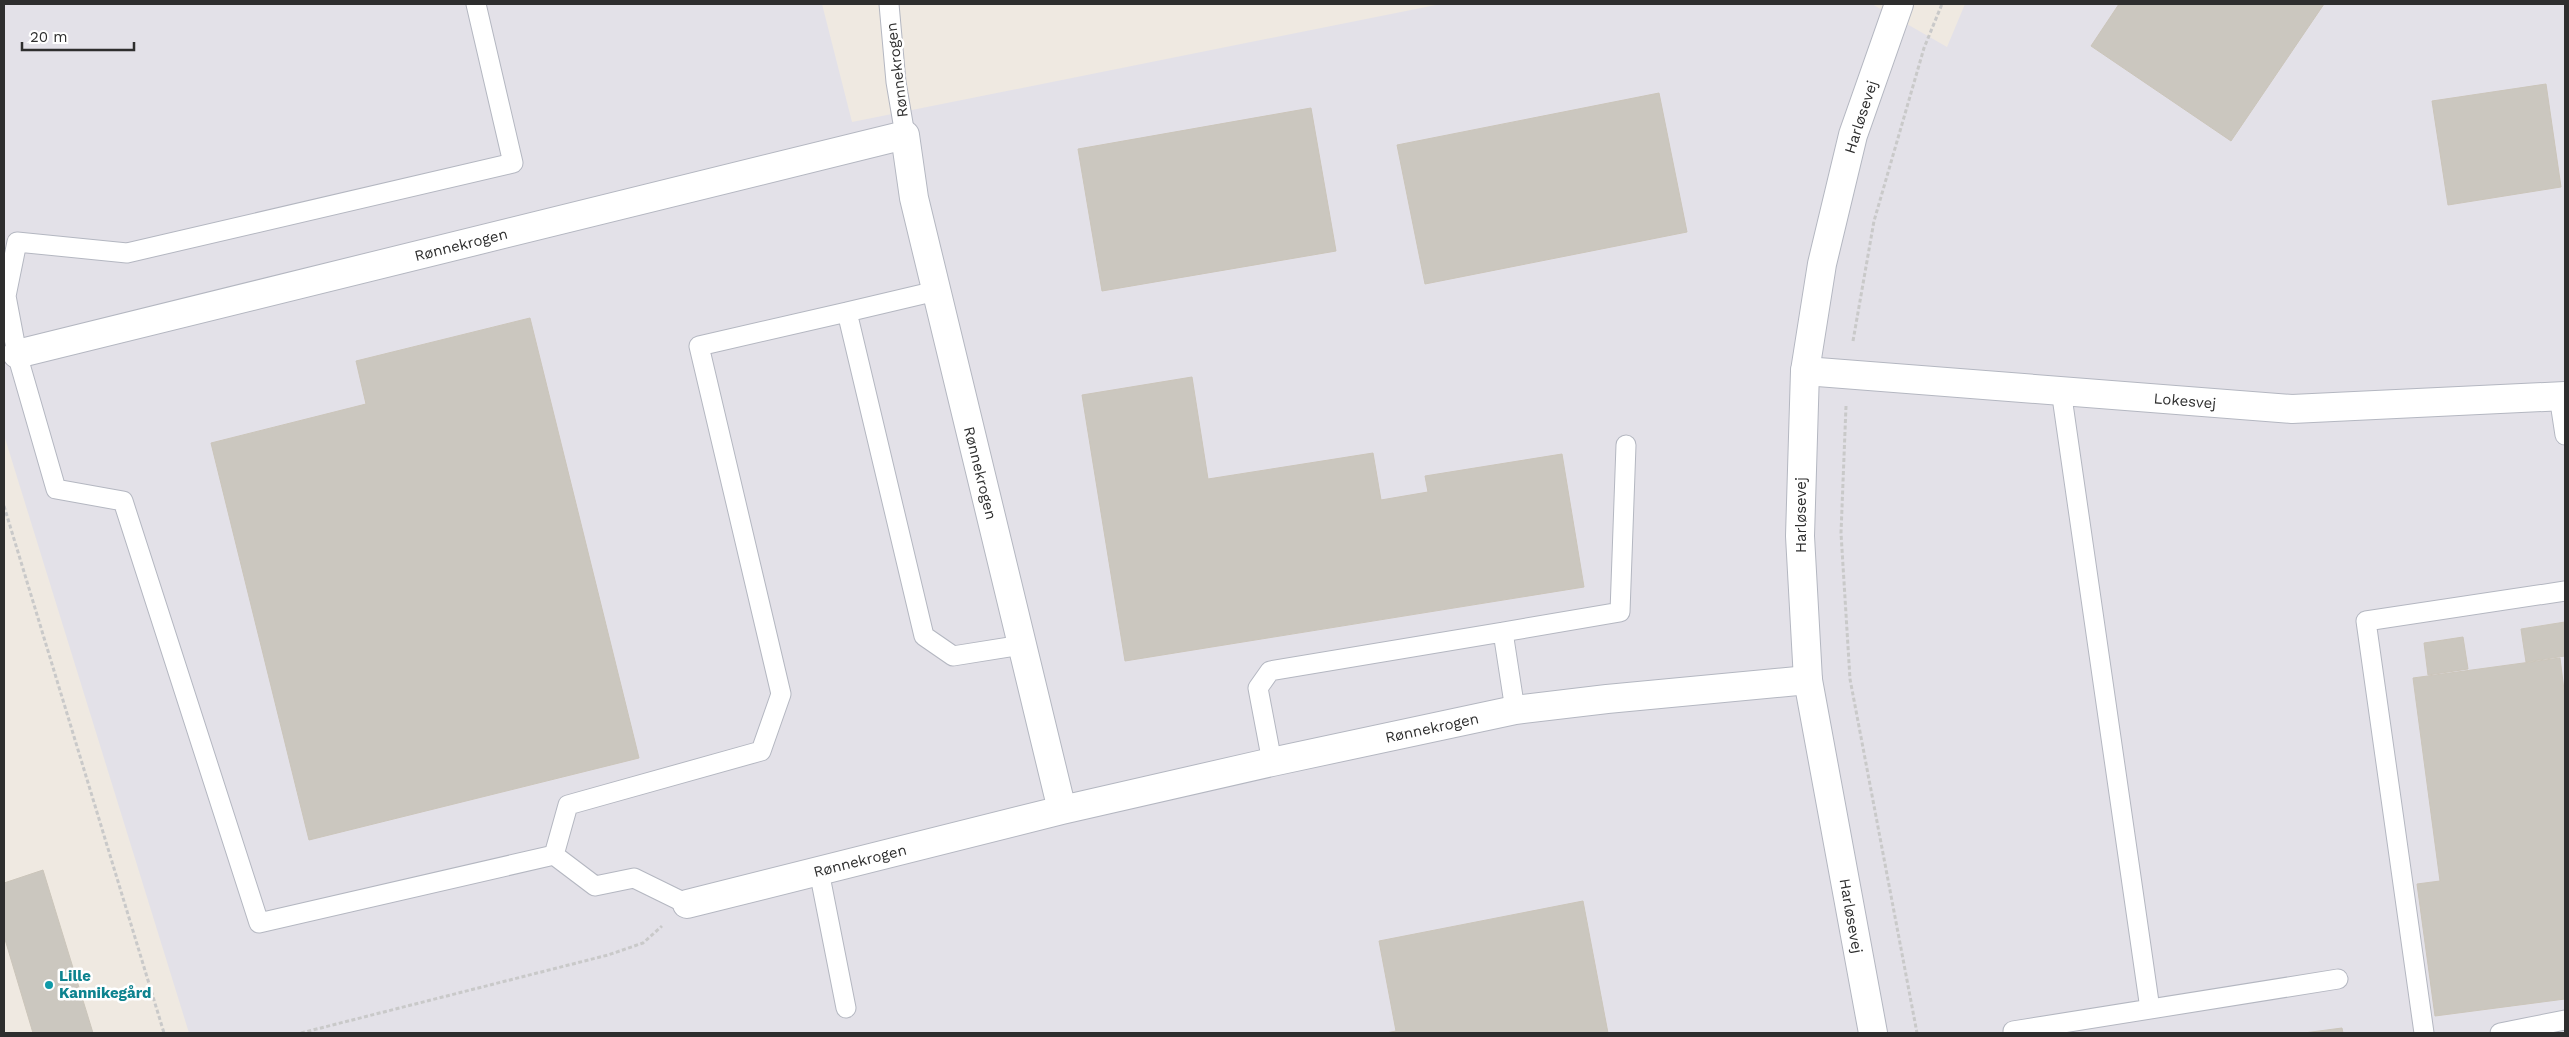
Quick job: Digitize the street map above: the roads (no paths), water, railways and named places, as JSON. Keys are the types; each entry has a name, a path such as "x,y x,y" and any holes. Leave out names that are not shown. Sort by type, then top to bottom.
{"street":[{"name":"Harløsevej","path":"1873,1033 1808,680 1800,536 1804,371 1822,264 1853,135 1899,4"},
{"name":"Rønnekrogen","path":"10,356 905,135 914,198 1062,810"},
{"name":"Lokesvej","path":"1804,371 2292,409 2562,396"},
{"name":"Rønnekrogen","path":"688,904 1062,810 1272,762 1514,710 1808,680"}],"lane":[{"path":"476,4 513,163 127,253 17,242 6,296 10,356 56,489 123,501 259,923 554,855"},
{"name":"Rønnekrogen","path":"889,4 896,82 905,135"},
{"path":"554,855 568,805 761,751 781,694 699,346 936,291"},
{"path":"847,312 924,636 953,656 1022,645"},
{"path":"2061,390 2150,1009"},
{"path":"2562,396 2565,435"},
{"path":"1272,762 1258,688 1270,672 1620,612 1626,445"},
{"path":"2424,1033 2366,621 2565,591"},
{"path":"1503,632 1514,710"},
{"path":"554,855 595,886 634,878 688,904"},
{"path":"819,871 846,1008"},
{"path":"2013,1031 2338,979"},
{"path":"2500,1033 2565,1020"}],"place":[{"name":"Lille Kannikegård","path":"49,985"}]}
